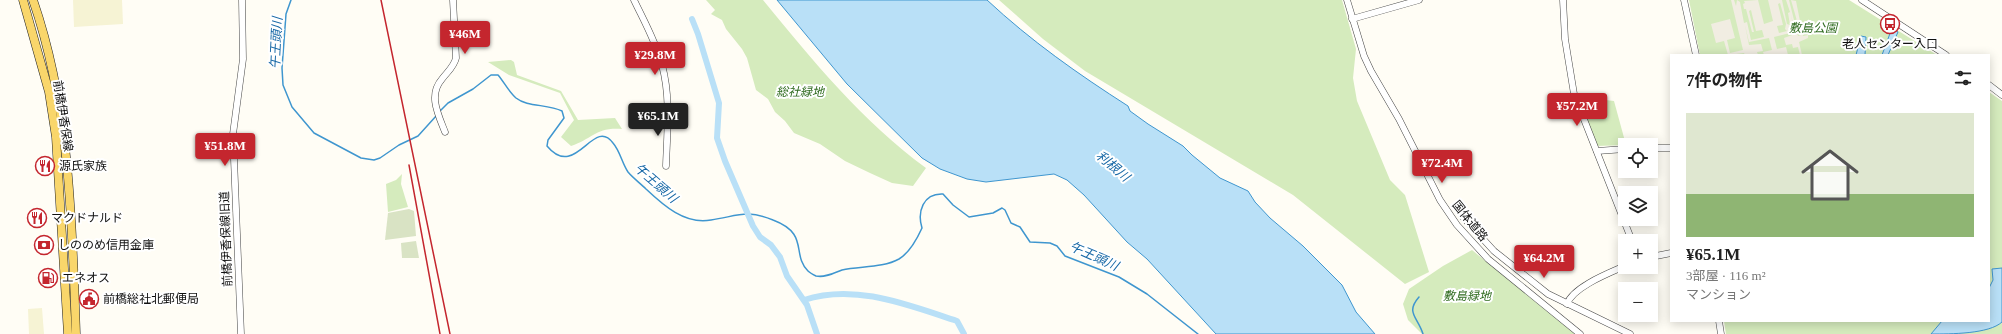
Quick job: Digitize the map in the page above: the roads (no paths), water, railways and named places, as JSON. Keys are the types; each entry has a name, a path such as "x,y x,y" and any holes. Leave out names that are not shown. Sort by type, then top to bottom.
{"main road":[{"name":"前橋伊香保線","path":"23,0 49,92 56,137 68,334"},
{"name":"前橋伊香保線","path":"33,0 52,66 65,136 69,178 76,334"}],"street":[{"name":"前橋伊香保線旧道","path":"241,334 233,134 242,59 242,0"},
{"path":"445,132 436,107 434,96 436,87 453,66 456,58 453,0"},
{"path":"634,0 658,53 665,81 668,109 666,166"},
{"name":"国体道路","path":"1347,0 1364,56 1371,71 1399,119 1440,200 1456,225 1488,259 1580,334"},
{"path":"1352,19 1419,0"},
{"path":"1562,0 1565,39 1573,88 1629,234"},
{"path":"1562,0 1561,36 1570,93 1625,234"},
{"path":"1684,0 1696,54"},
{"path":"1862,0 1944,54"},
{"path":"1990,86 2002,95"},
{"path":"1658,148 1670,148"},
{"path":"1597,151 1618,150"},
{"path":"1462,216 1494,251 1548,294 1630,334"},
{"path":"1658,256 1670,253"},
{"path":"1567,304 1571,297 1584,287 1618,270"},
{"path":"1719,322 1721,334"}],"water":[{"name":"利根川","path":"777,0 987,0 1038,43 1091,82 1128,106 1130,111 1148,124 1183,146 1220,178 1248,191 1255,202 1270,218 1303,246 1342,285 1356,312 1375,334 1216,334 1147,259 1127,242 1084,195 1067,180 1054,174 986,182 967,179 940,169 922,158 847,84"},
{"path":"1892,28 1898,32 1888,54 1882,54"},
{"path":"1861,36 1866,37 1865,54 1856,54"},
{"path":"2002,268 2002,322 1996,326 1979,331 1931,334 1941,322 1990,322 1990,286 1993,280 1992,269"}],"waterway":[{"name":"午王頭川","path":"291,0 286,14 282,68 283,85 292,107 314,133 361,158 374,160 418,136 437,115"},
{"path":"692,19 719,103 717,138 725,161 753,226 760,237 771,245 780,257 787,276 807,305 817,334"},
{"name":"午王頭川","path":"439,112 448,103 473,89 491,75 498,75 511,93 521,101 562,111 564,118 548,140 547,146 557,155 567,156 575,153 598,137 606,137 615,146 628,172 667,207 683,217 692,220 711,220 742,214 756,215 773,220 792,231 798,244 803,265 809,272 816,276 826,276 842,270 886,264 899,259 915,241 922,228 920,216 923,205 926,200 936,195 943,194 953,205 969,217 993,213 1002,208 1005,210 1011,223 1020,227 1030,242 1050,243 1057,246 1065,256 1119,277 1147,294 1198,334"},
{"path":"804,300 823,295 843,294 881,298 957,321 964,334"},
{"path":"1419,297 1415,302 1413,311 1423,334"}],"railway":[{"path":"381,0 450,334"},
{"path":"409,165 440,334"}],"place":[{"name":"老人センター入口","path":"1890,24"},
{"name":"源氏家族","path":"45,166"},
{"name":"マクドナルド","path":"37,218"},
{"name":"しののめ信用金庫","path":"44,245"},
{"name":"エネオス","path":"48,278"},
{"name":"前橋総社北郵便局","path":"89,299"}],"park label":[{"name":"敷島公園","path":"1813,28"},
{"name":"総社緑地","path":"800,92"},
{"name":"敷島緑地","path":"1467,296"}]}
